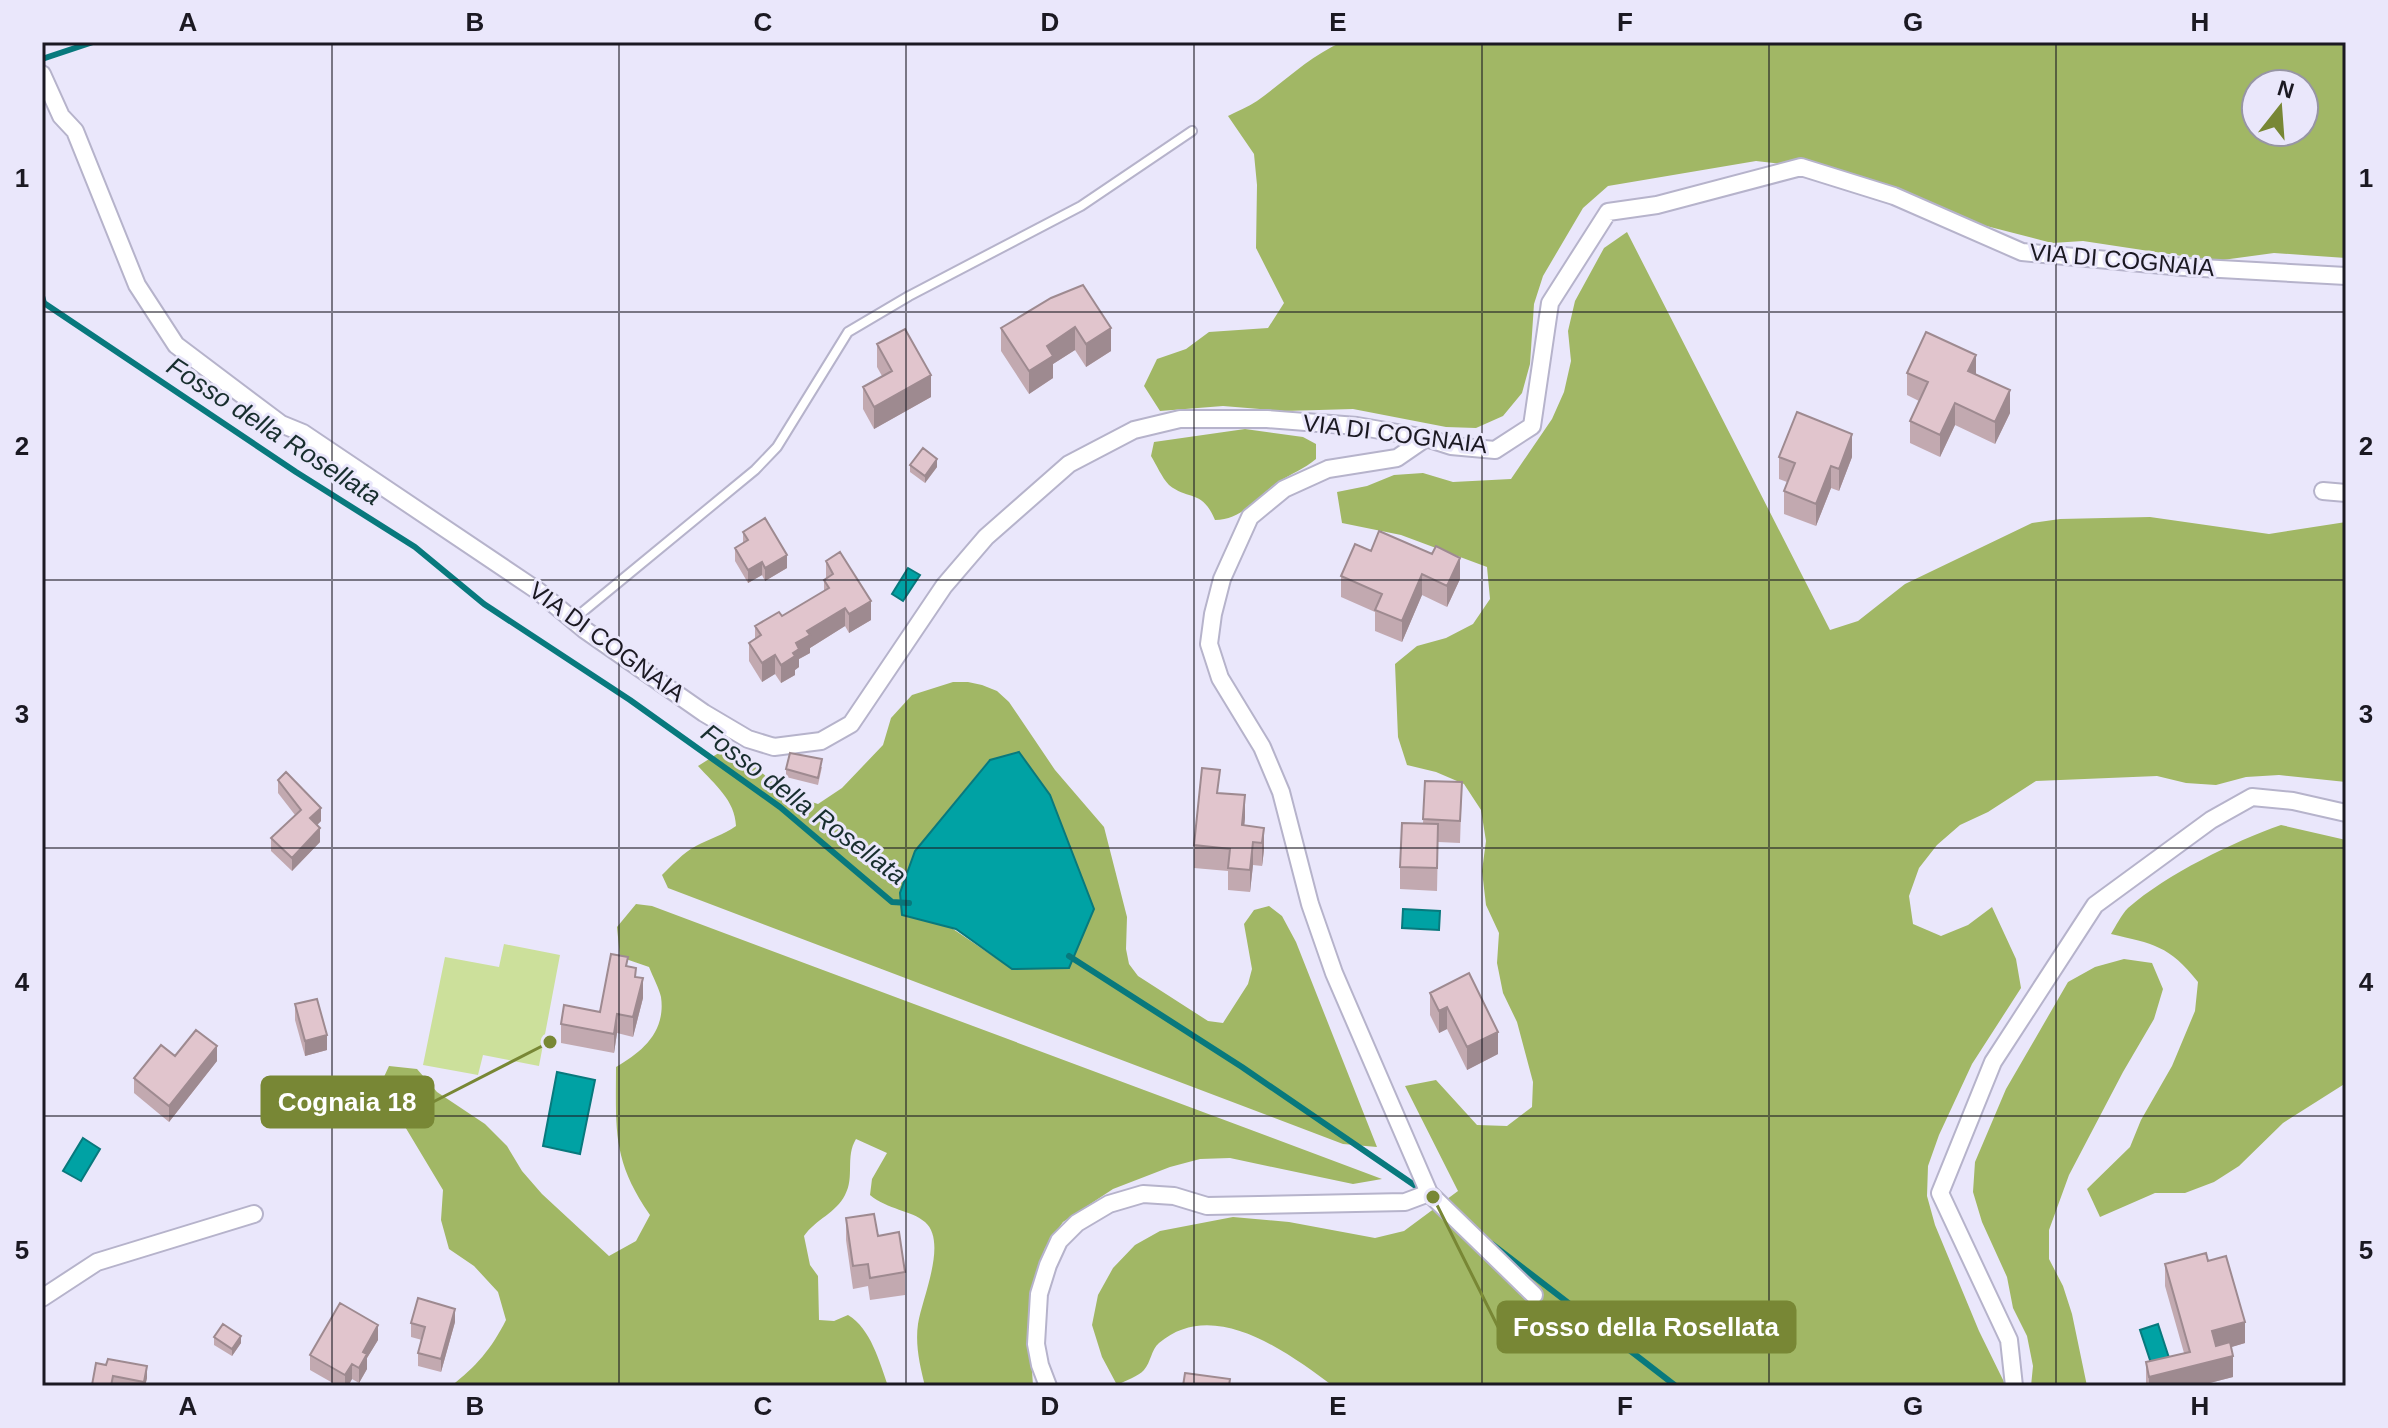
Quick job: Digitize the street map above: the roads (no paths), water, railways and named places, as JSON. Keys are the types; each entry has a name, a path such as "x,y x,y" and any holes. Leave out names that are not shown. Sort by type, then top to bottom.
{"street":[{"name":"VIA DI COGNAIA","path":"42,74 61,116 75,131 137,285 176,345 281,424 303,433 538,591 585,630 704,713 748,739 774,747 821,741 851,724 944,586 986,537 1069,464 1134,430 1180,419 1267,419 1357,426 1426,438 1451,446 1495,450 1532,426 1550,303 1608,212 1657,205 1801,167 1894,196 2022,252 2184,267 2346,276"},
{"path":"1426,438 1397,458 1328,469 1284,489 1250,517 1222,579 1209,644 1220,678 1262,747 1281,792 1310,904 1334,973 1429,1193 1534,1295"},
{"path":"2323,491 2346,493"},
{"path":"2014,1386 2009,1340 1940,1193 1993,1062 2095,905 2211,820 2252,797 2293,801 2346,813"},
{"path":"1048,1386 1036,1344 1039,1294 1048,1265 1059,1241 1077,1223 1109,1204 1143,1194 1174,1196 1207,1206 1405,1202 1429,1193"},
{"path":"42,1298 97,1262 254,1214"}],"lane":[{"path":"574,619 755,470 777,447 848,332 909,296 1081,206 1192,131"}],"waterway":[{"path":"42,59 93,42"},
{"name":"Fosso della Rosellata","path":"42,296 44,303 296,472 415,547 484,604 630,700 780,807 892,902 909,903"},
{"name":"Fosso della Rosellata","path":"1069,956 1242,1067 1423,1191"},
{"name":"Fosso della Rosellata","path":"1492,1244 1676,1386"}],"place":[{"name":"Cognaia 18","path":"550,1042"},
{"name":"Fosso della Rosellata","path":"1433,1197"}]}
